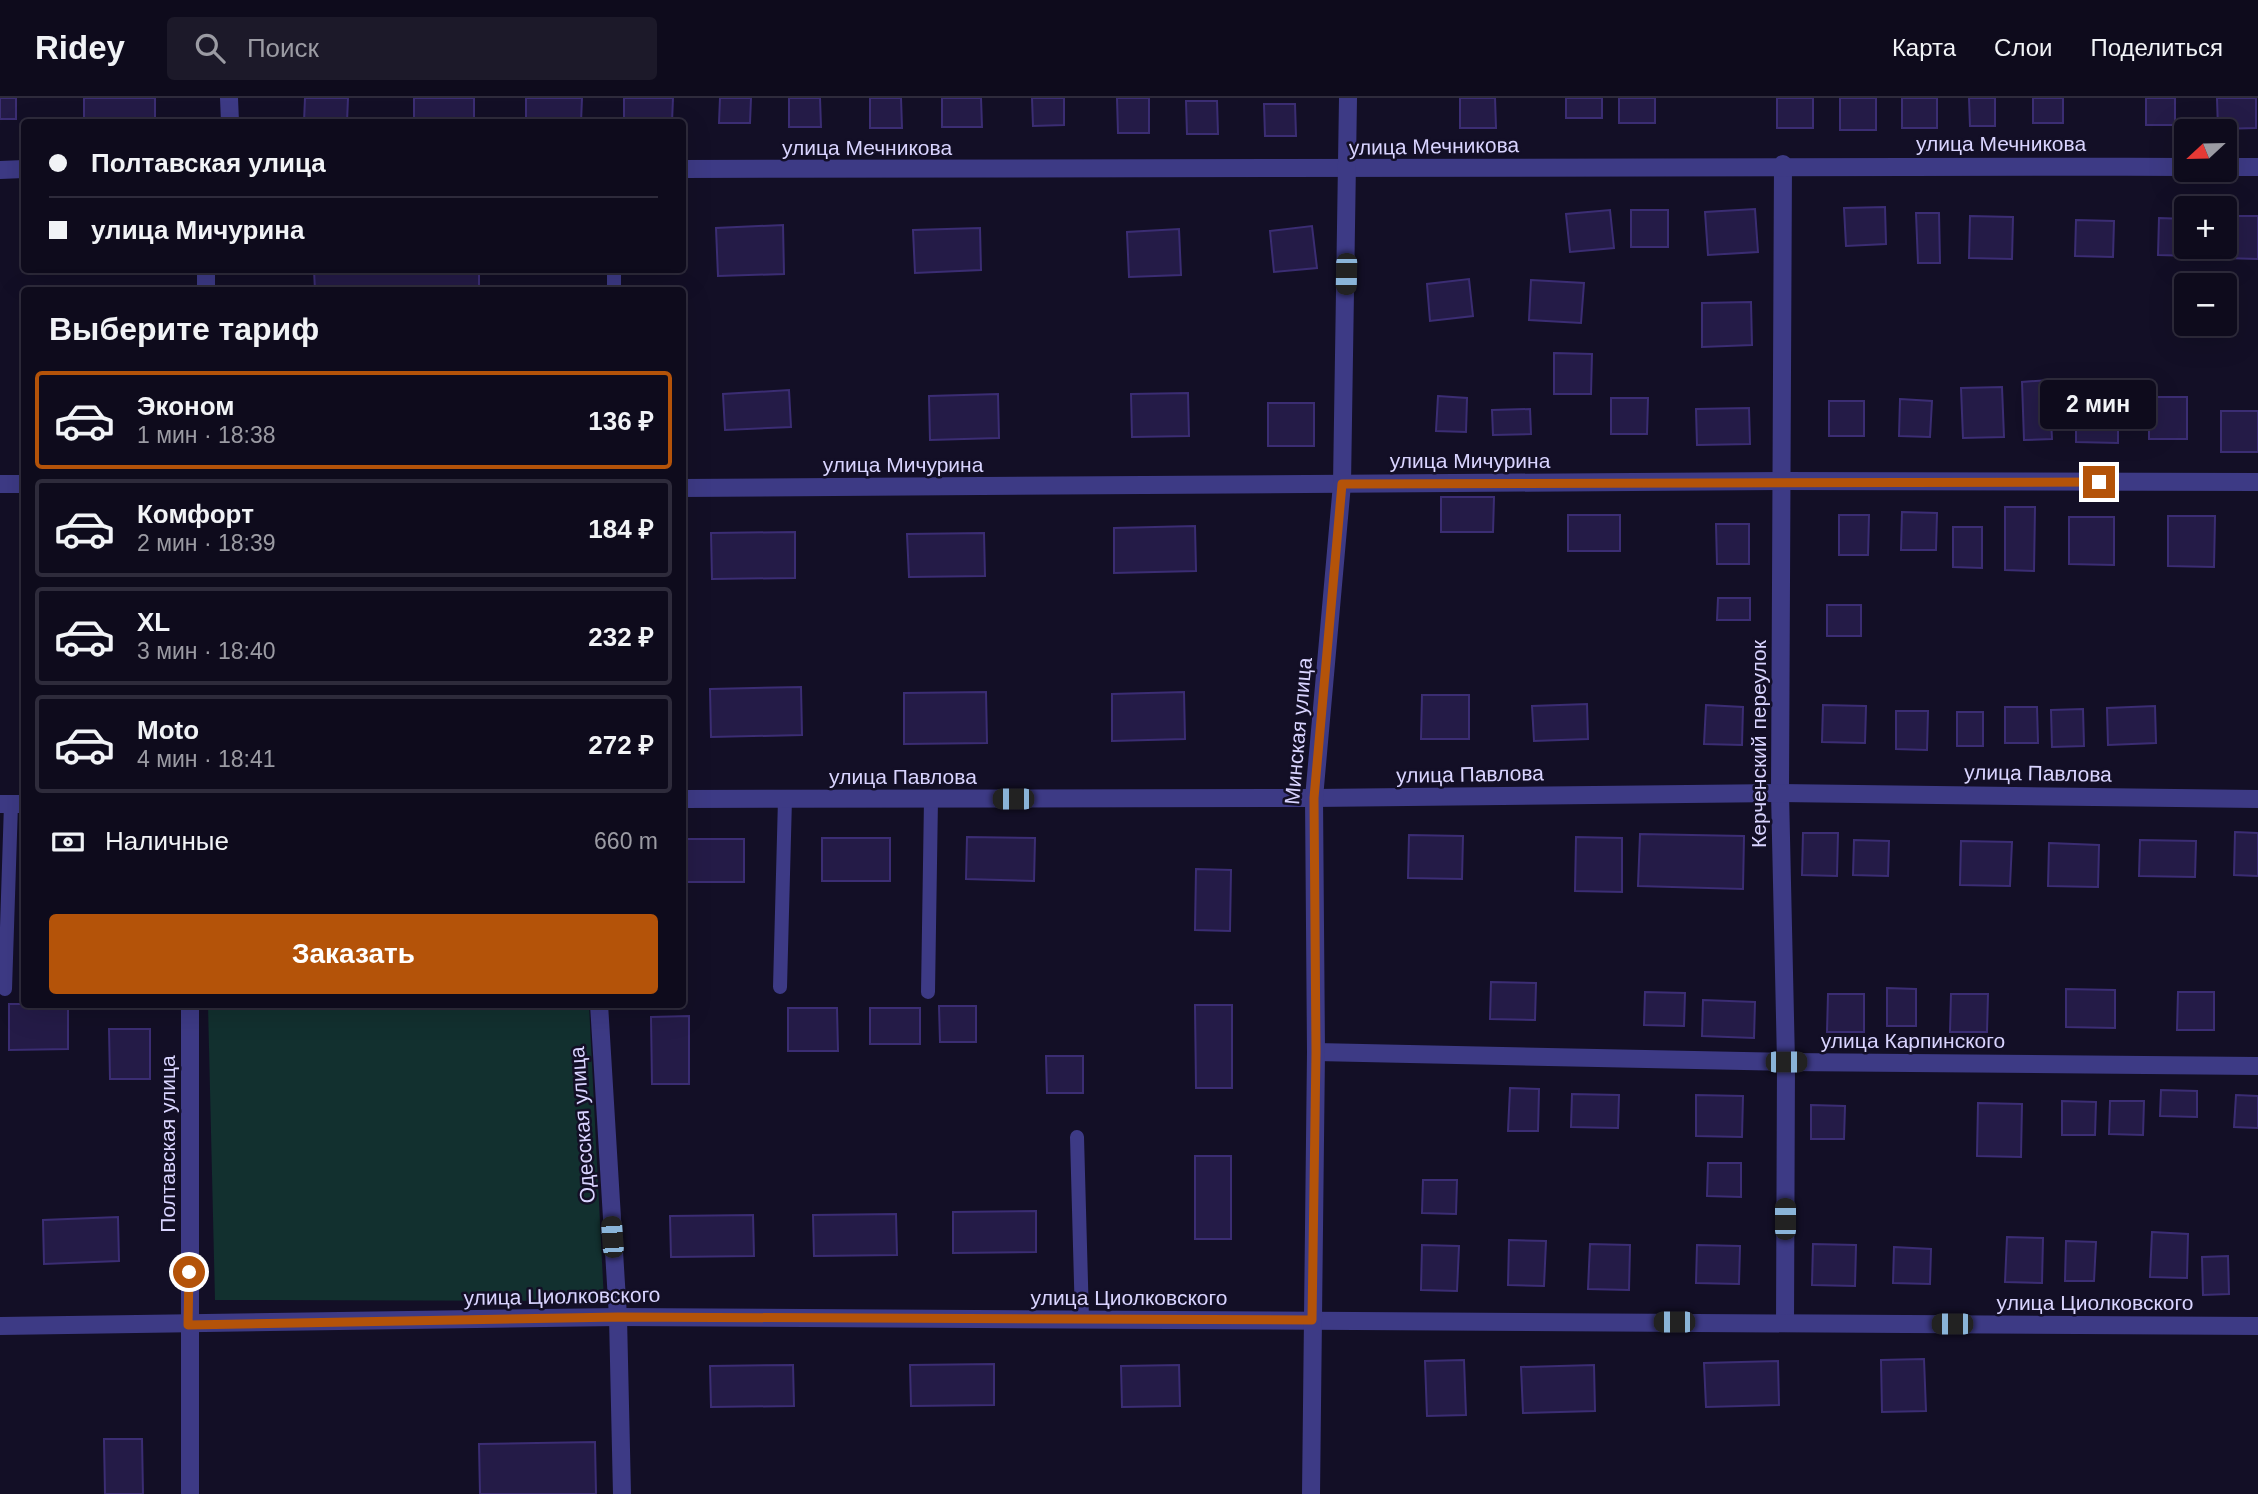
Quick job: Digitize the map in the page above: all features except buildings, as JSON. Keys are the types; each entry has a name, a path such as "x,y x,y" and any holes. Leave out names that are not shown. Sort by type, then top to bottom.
{"street":[{"path":"229,98 230,119"},
{"name":"Минская улица","path":"1311,1494 1316,1052 1314,798 1342,484 1348,98"},
{"name":"улица Мечникова","path":"686,169 1348,170 1783,164 2174,167"},
{"name":"Керченский переулок","path":"1783,164 1780,793 1786,1062 1785,1323"},
{"path":"2237,167 2258,167"},
{"path":"0,170 21,169"},
{"name":"улица Мичурина","path":"686,488 1780,481 2258,482"},
{"path":"0,484 21,484"},
{"name":"улица Павлова","path":"686,799 1314,798 1780,793 2258,799"},
{"name":"Полтавская улица","path":"190,1008 190,1494"},
{"name":"Одесская улица","path":"599,1008 618,1317 622,1494"},
{"name":"улица Карпинского","path":"1316,1052 1786,1062 2258,1066"},
{"name":"улица Циолковского","path":"0,1326 618,1317 2258,1326"}],"lane":[{"path":"780,987 785,799"},
{"path":"928,992 931,799"},
{"path":"5,989 12,804"},
{"path":"1077,1138 1082,1319"}],"green space":[{"path":"208,1008 589,1008 604,1301 215,1300"}],"route":[{"path":"189,1272 188,1325 618,1317 1312,1320 1316,1052 1314,798 1342,484 2099,482"}]}
